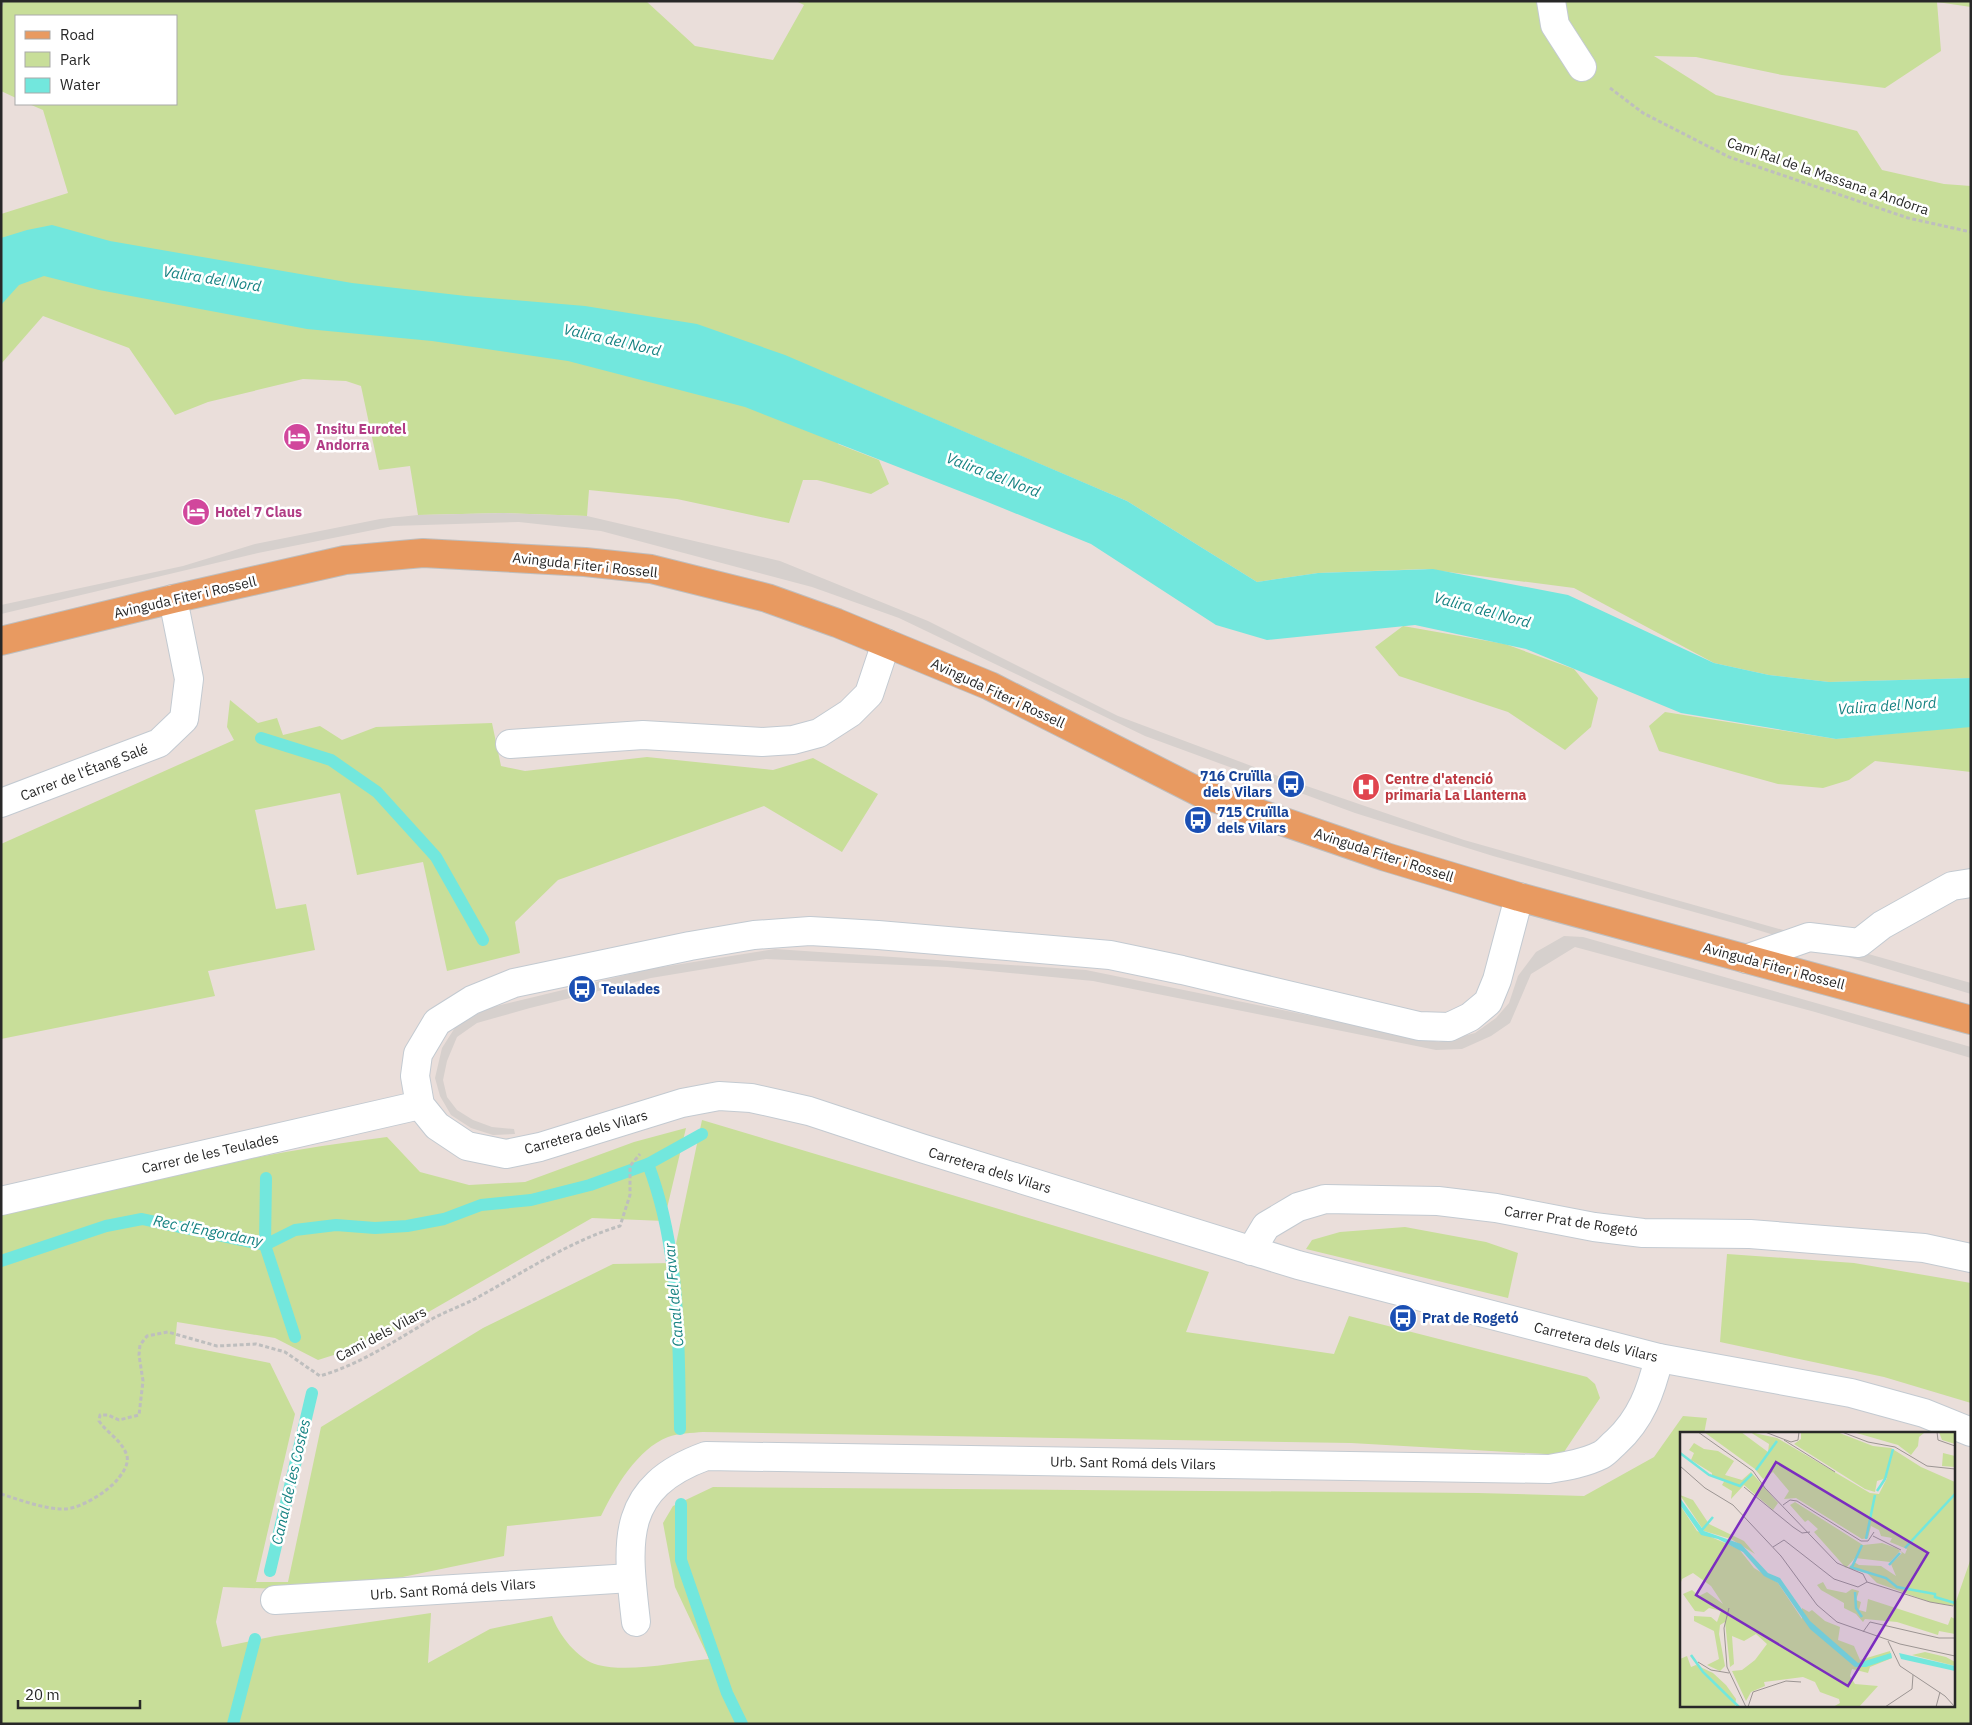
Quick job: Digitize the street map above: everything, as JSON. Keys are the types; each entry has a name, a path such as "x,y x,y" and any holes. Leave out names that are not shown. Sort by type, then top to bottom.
{"main road":[{"name":"Avinguda Fiter i Rossell","path":"1,641 345,560 423,553 478,555 651,569 767,598 886,644 990,686 1203,794 1386,857 1519,897 1971,1020"}],"street":[{"path":"1551,1 1555,26 1582,67"},
{"name":"Carrer de l'Étang Salé","path":"1,803 159,743 184,718 189,679 173,599"},
{"path":"510,744 643,735 762,742 793,740 819,733 850,713 868,694 886,644"},
{"path":"1746,959 1809,937 1859,943 1882,925 1952,886 1971,883"},
{"path":"420,1105 416,1076 418,1054 437,1022 472,1000 514,983 754,935 810,931 1110,955 1182,970 1419,1026 1449,1027 1470,1017 1488,1002 1497,980 1519,897"},
{"name":"Carretera dels Vilars","path":"420,1105 437,1126 467,1146 506,1154 540,1148 682,1104 719,1096 750,1098 809,1111 1298,1265 1658,1358 1851,1393 1924,1413 1971,1432"},
{"name":"Carrer de les Teulades","path":"1,1201 420,1105"},
{"name":"Carrer Prat de Rogetó","path":"1251,1251 1266,1226 1298,1207 1325,1199 1438,1201 1496,1208 1594,1227 1643,1233 1750,1234 1924,1248 1971,1258"},
{"name":"Urb. Sant Romá dels Vilars","path":"636,1622 631,1578 631,1540 635,1518 642,1499 662,1478 685,1464 706,1456 1549,1469 1576,1464 1603,1454 1621,1438 1637,1418 1651,1390 1658,1358"},
{"name":"Urb. Sant Romá dels Vilars","path":"275,1600 631,1578"}],"path":[{"path":"1,6 3,1"},
{"name":"Camí Ral de la Massana a Andorra","path":"1582,67 1643,113 1729,157 1908,218 1971,232"},
{"name":"Cami dels Vilars","path":"1,1494 33,1504 66,1509 92,1500 113,1485 124,1472 128,1458 121,1442 106,1431 99,1421 100,1415 108,1415 119,1420 139,1416 143,1381 138,1355 140,1345 147,1336 168,1332 217,1346 256,1344 284,1352 320,1376 338,1370 388,1346 434,1318 477,1298 578,1241 620,1226 630,1194 630,1166 642,1152"}],"green space":[{"path":"1,1 646,1 695,46 773,60 804,5 796,1 1971,1 1971,7 1937,2 1941,51 1885,88 1782,75 1696,57 1654,56 1716,95 1857,131 1882,170 1944,184 1971,186 1971,678 1829,682 1769,675 1714,663 1574,588 1425,569 1318,573 1257,582 1127,501 826,373 838,444 879,460 889,484 871,494 817,480 803,480 789,523 677,499 589,490 587,516 504,513 418,515 410,466 379,470 361,386 346,381 303,379 208,402 175,415 129,348 43,316 1,364 1,214 68,193 43,110 31,105 178,105 178,15 15,15 15,98 1,91"},
{"path":"1403,626 1505,644 1574,669 1598,698 1591,727 1565,750 1508,712 1399,676 1375,647"},
{"path":"230,700 258,723 277,718 283,735 320,726 342,740 376,727 492,723 501,766 525,771 647,757 773,770 813,758 878,794 842,852 764,806 558,880 515,922 520,953 447,971 423,862 357,875 340,793 255,810 276,909 306,904 315,950 208,971 215,996 1,1039 1,844 234,740 227,727"},
{"path":"1665,712 1836,739 1971,726 1971,772 1875,761 1849,780 1823,788 1778,784 1659,751 1649,726"},
{"path":"702,1120 1209,1272 1186,1332 1334,1354 1349,1316 1587,1377 1595,1384 1600,1398 1562,1455 1351,1443 685,1433 668,1437 646,1450 628,1470 601,1516 507,1526 504,1556 335,1591 223,1587 216,1622 222,1647 275,1636 431,1613 428,1663 490,1629 552,1616 559,1631 576,1652 583,1658 598,1665 624,1668 709,1659 675,1587 663,1523 673,1506 713,1487 1478,1493 1584,1496 1654,1457 1683,1416 1707,1418 1704,1432 1680,1432 1680,1708 1954,1708 1954,1607 1971,1558 1971,1724 1,1724 1,1213 241,1160 387,1137 420,1172 469,1185 525,1182 634,1142 686,1128 664,1221 592,1218 378,1341 318,1360 275,1338 177,1322 175,1344 270,1363 295,1414 256,1582 288,1582 321,1427 483,1328 613,1264 672,1263"},
{"path":"1405,1227 1486,1242 1518,1253 1508,1298 1306,1249 1312,1240 1340,1232"},
{"path":"1727,1254 1854,1263 1971,1283 1971,1403 1884,1377 1720,1342"}],"shaded area":[{"path":"504,513 587,516 780,561 928,621 1118,716 1289,780 1464,840 1971,983 1971,994 1741,925 1493,856 1355,813 1145,736 899,618 812,587 601,531 519,522 393,526 258,553 1,614 1,605 183,566 255,544 380,519 418,515"},
{"path":"1564,936 1583,937 1971,1047 1971,1058 1815,1012 1575,947 1531,974 1510,1023 1491,1036 1462,1049 1436,1050 1093,981 947,967 766,959 651,978 477,1023 457,1037 447,1061 443,1080 447,1097 457,1110 473,1120 492,1127 514,1129 515,1134 493,1135 471,1128 451,1115 440,1096 435,1078 442,1048 456,1026 488,1008 650,969 775,949 1086,970 1439,1042 1475,1033 1496,1018 1509,1003 1518,976 1536,952"}],"water":[{"name":"Valira del Nord","path":"52,225 110,241 352,283 466,296 585,306 697,324 785,355 1127,501 1257,582 1318,573 1433,569 1568,595 1714,663 1769,675 1829,682 1971,678 1971,727 1836,739 1681,713 1526,649 1415,625 1267,640 1216,625 1091,544 985,501 745,407 568,361 432,341 307,329 99,290 44,276 19,285 1,305 1,238"}],"waterway":[{"name":"Canal del Favar","path":"261,738 331,760 377,792 436,857 483,940"},
{"name":"Rec d'Engordany","path":"1,1261 106,1226 142,1219 265,1245 295,1230 336,1225 375,1228 407,1226 444,1219 481,1205 531,1200 590,1185 648,1164 702,1134"},
{"name":"Canal del Favar","path":"648,1164 659,1196 666,1228 676,1295 680,1429"},
{"name":"Canal de les Costes","path":"266,1178 265,1245 295,1337"},
{"name":"Canal de les Costes","path":"270,1571 312,1393"},
{"name":"Canal del Favar","path":"681,1504 681,1560 727,1693 742,1724"},
{"name":"Canal de les Costes","path":"233,1724 255,1639"}],"place":[{"name":"Insitu Eurotel Andorra","path":"297,437"},
{"name":"Hotel 7 Claus","path":"196,512"},
{"name":"716 Cruïlla dels Vilars","path":"1291,784"},
{"name":"Centre d'atenció primaria La Llanterna","path":"1366,787"},
{"name":"715 Cruïlla dels Vilars","path":"1198,820"},
{"name":"Teulades","path":"582,989"},
{"name":"Prat de Rogetó","path":"1403,1318"}]}
